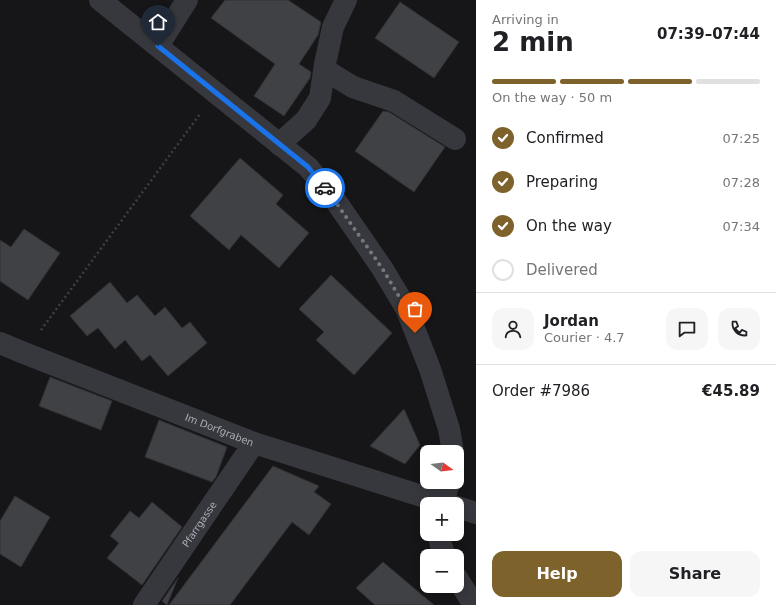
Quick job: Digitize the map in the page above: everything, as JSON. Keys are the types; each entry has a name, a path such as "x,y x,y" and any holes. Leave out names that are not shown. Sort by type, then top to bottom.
{"street":[{"path":"100,0 308,167 332,197 382,268 406,308 430,369 449,429 451,445"},
{"path":"158,46 187,0"},
{"path":"280,145 306,120 320,98 333,27 346,0"},
{"path":"325,70 353,87 394,101 455,139"},
{"name":"Im Dorfgraben","path":"0,343 254,443 423,497"},
{"name":"Pfarrgasse","path":"144,605 254,443"},
{"name":"Im Dorfgraben","path":"464,510 476,513"},
{"path":"464,589 474,605"}],"path":[{"path":"24,353 216,93"}],"building":[{"path":"225,0 288,0 321,22 318,35 299,64 311,72 310,78 284,116 254,96 275,64 211,18"},
{"path":"400,2 459,42 434,78 375,38"},
{"path":"383,111 389,112 445,147 414,192 355,151"},
{"path":"240,158 283,195 276,204 309,233 279,268 241,235 229,250 190,216"},
{"path":"24,229 60,253 28,300 0,281 0,240 11,247"},
{"path":"331,275 392,333 354,375 316,340 324,332 299,309"},
{"path":"110,282 127,303 137,295 155,316 165,307 182,328 190,322 207,343 168,376 150,355 142,361 125,340 115,349 98,328 87,336 70,316"},
{"path":"50,377 112,401 101,430 39,406"},
{"path":"404,409 420,445 405,464 370,446"},
{"path":"159,420 227,447 216,477 212,482 145,457"},
{"path":"273,466 319,486 314,492 331,504 309,535 292,522 230,605 169,605"},
{"path":"15,496 50,517 21,567 0,554 0,521"},
{"path":"152,502 182,527 142,585 107,558 119,543 110,536 130,511 139,518"},
{"path":"383,562 434,605 375,605 356,588"},
{"path":"178,578 167,605 162,601"}],"way so far":[{"path":"325,188 382,268 406,308 415,333"}],"route":[{"path":"158,46 308,167 325,188"}]}
